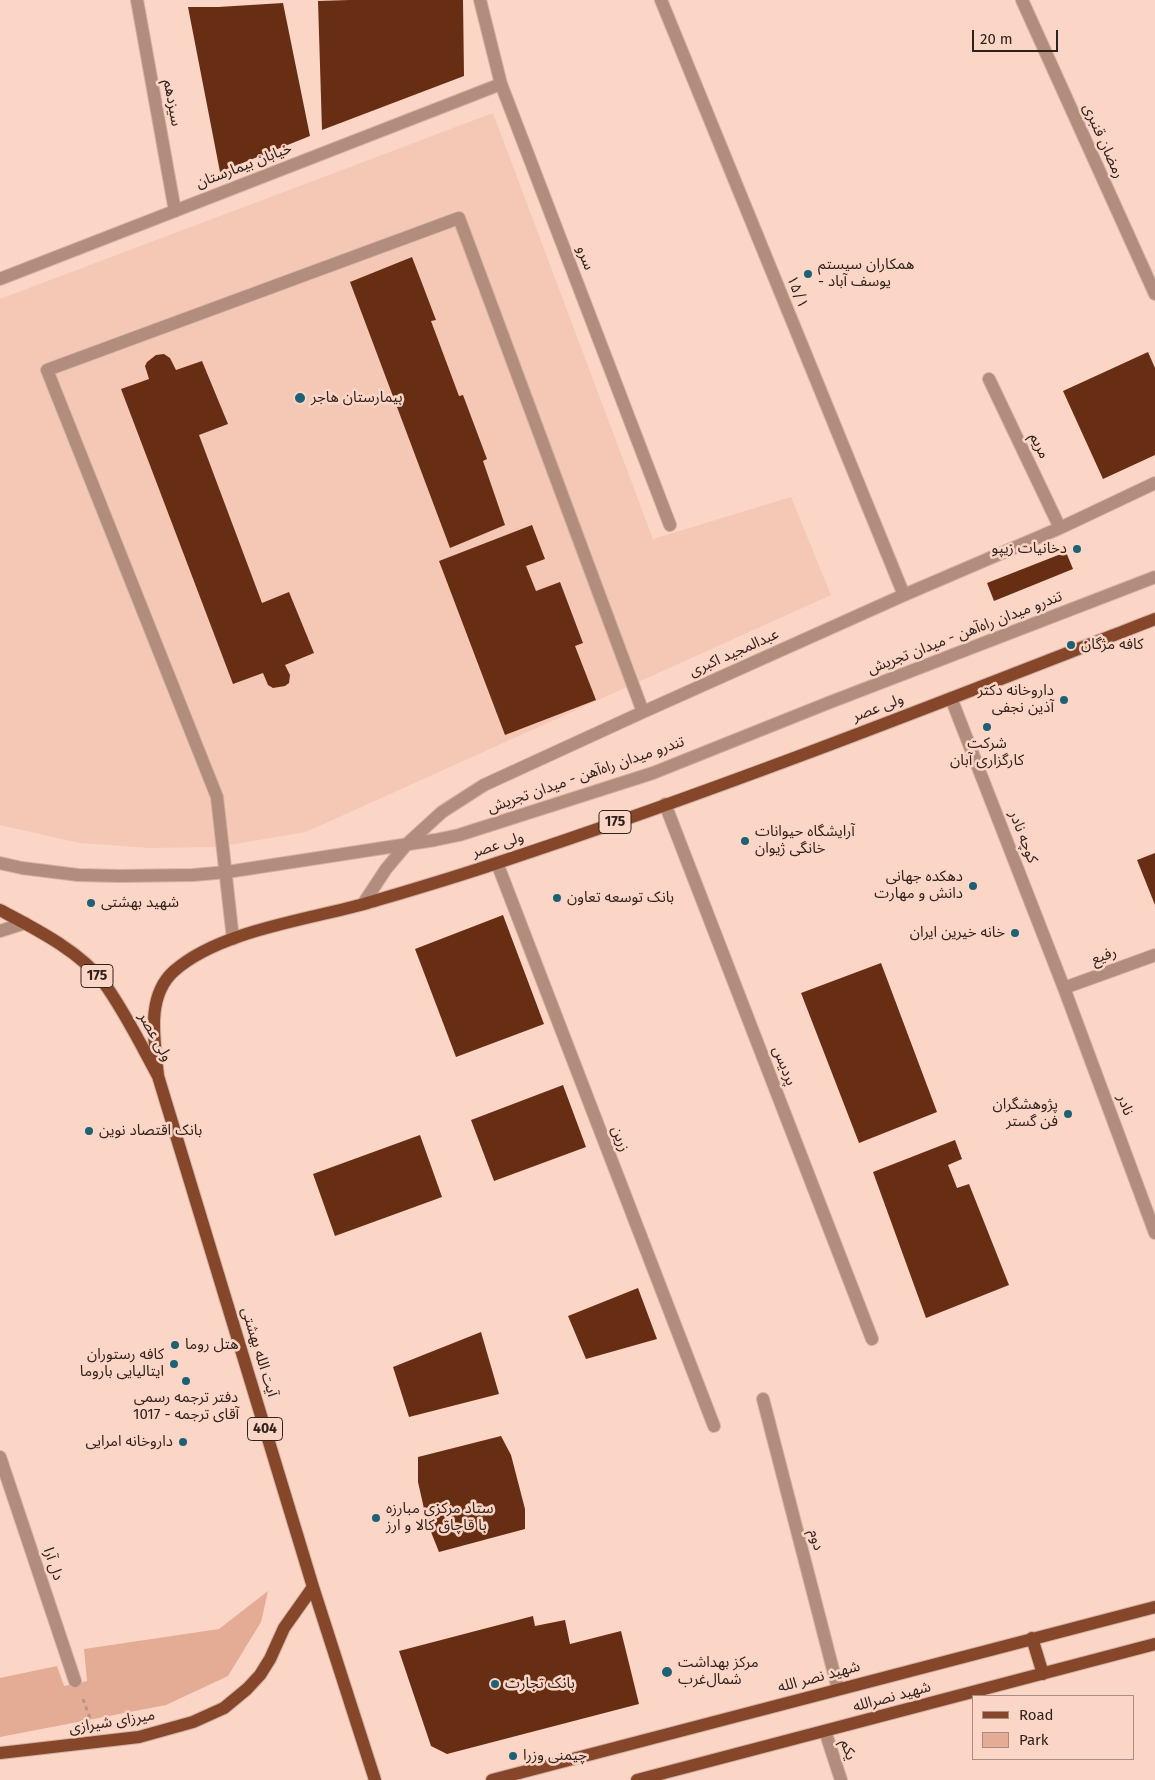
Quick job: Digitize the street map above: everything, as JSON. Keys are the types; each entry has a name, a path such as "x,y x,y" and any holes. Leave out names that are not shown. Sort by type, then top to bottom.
{"main road":[{"name":"ولی عصر","path":"158,1076 155,1019 160,989 175,971 207,949 246,934 363,904 497,863 665,804 951,698 1155,619"},
{"name":"ولی عصر","path":"0,910 25,923 76,956 103,982 126,1017 158,1076"},
{"name":"آیت الله بهشتی","path":"158,1076 313,1587 375,1780"},
{"name":"میرزای شیرازی","path":"0,1753 100,1743 139,1737 193,1722 224,1708 247,1689 260,1675 270,1659 284,1628 313,1587"},
{"name":"شهید نصر الله","path":"492,1780 1155,1607"},
{"path":"1032,1638 1043,1674"},
{"name":"شهید نصرالله","path":"637,1780 1155,1644"}],"street":[{"name":"سیزدهم","path":"137,0 175,211"},
{"name":"سرو","path":"480,0 501,84 670,525"},
{"name":"۱۵/۱","path":"661,0 904,595"},
{"name":"رمضان قنبری","path":"1022,0 1155,294"},
{"name":"خیابان بیمارستان","path":"0,279 501,84"},
{"path":"233,939 217,797 47,370 459,218 644,712"},
{"name":"مریم","path":"989,379 1060,528"},
{"name":"عبدالمجید اکبری","path":"363,904 386,869 407,844 442,812 484,785 1155,484"},
{"name":"تندرو میدان راه‌آهن - میدان تجریش","path":"0,863 22,868 78,875 120,876 227,872 459,835 654,773 828,703 1155,578"},
{"name":"کوچه نادر","path":"951,698 1064,988"},
{"name":"پردیس","path":"665,804 872,1339"},
{"name":"زرین","path":"497,863 714,1426"},
{"path":"0,931 25,923"},
{"name":"رفیع","path":"1064,988 1155,954"},
{"name":"نادر","path":"1064,988 1155,1233"},
{"name":"دوم","path":"763,1399 838,1689"},
{"name":"دل آرا","path":"0,1457 75,1681"},
{"name":"یکم","path":"825,1731 841,1780"}],"path":[{"path":"75,1681 100,1743"}],"shaded area":[{"name":"بیمارستان هاجر","path":"493,113 653,539 791,497 831,595 306,832 217,847 149,848 79,843 0,825 0,299"}],"green space":[{"path":"268,1591 261,1622 228,1676 166,1705 0,1737 0,1678 57,1666 64,1686 87,1681 84,1649 219,1629"}],"building":[{"path":"463,0 464,76 322,130 318,1"},
{"path":"283,3 310,136 220,172 188,7"},
{"path":"412,257 436,320 431,321 459,396 463,395 487,459 483,461 505,525 450,548 350,282"},
{"path":"1148,352 1155,368 1155,455 1103,479 1063,391"},
{"path":"164,354 170,358 176,370 202,361 228,424 199,435 262,603 289,592 314,653 285,665 290,675 289,683 285,686 273,688 268,685 263,673 233,684 121,389 149,379 145,366 147,362 156,355"},
{"path":"532,525 545,559 526,566 536,591 560,582 583,643 575,646 596,700 505,735 439,561"},
{"path":"1066,552 1073,569 994,601 987,583"},
{"path":"1155,853 1155,905 1137,860"},
{"path":"503,915 544,1024 456,1057 415,949"},
{"path":"881,963 937,1112 859,1143 801,993"},
{"path":"563,1085 586,1147 494,1181 471,1120"},
{"path":"420,1135 442,1197 335,1236 313,1174"},
{"path":"955,1140 962,1159 948,1165 957,1188 969,1184 1009,1285 926,1318 873,1172"},
{"path":"638,1288 657,1339 586,1359 568,1316"},
{"path":"481,1332 499,1394 409,1417 393,1367"},
{"path":"501,1436 511,1455 525,1509 525,1529 439,1552 427,1522 418,1482 418,1457"},
{"name":"بانک تجارت","path":"533,1616 535,1626 565,1620 570,1644 621,1631 639,1704 447,1754 431,1746 399,1651"}],"place":[{"name":"همکاران سیستم - یوسف آباد","path":"808,274"},
{"name":"بیمارستان هاجر","path":"300,398"},
{"name":"دخانیات زیپو","path":"1077,549"},
{"name":"کافه مژگان","path":"1071,645"},
{"name":"داروخانه دکتر آذین نجفی","path":"1064,700"},
{"name":"شرکت کارگزاری آبان","path":"987,727"},
{"name":"آرایشگاه حیوانات خانگی ژیوان","path":"745,841"},
{"name":"دهکده جهانی دانش و مهارت","path":"973,886"},
{"name":"بانک توسعه تعاون","path":"557,898"},
{"name":"شهید بهشتی","path":"91,903"},
{"name":"خانه خیرین ایران","path":"1015,933"},
{"name":"پژوهشگران فن گستر","path":"1068,1114"},
{"name":"بانک اقتصاد نوین","path":"89,1131"},
{"name":"هتل روما","path":"175,1345"},
{"name":"کافه رستوران ایتالیایی باروما","path":"174,1364"},
{"name":"دفتر ترجمه رسمی 1017 - آقای ترجمه","path":"186,1381"},
{"name":"داروخانه امرایی","path":"183,1442"},
{"name":"ستاد مرکزی مبارزه با قاچاق کالا و ارز","path":"376,1518"},
{"name":"مرکز بهداشت شمال‌غرب","path":"667,1672"},
{"name":"بانک تجارت","path":"495,1684"},
{"name":"چیمنی وزرا","path":"513,1756"}]}
